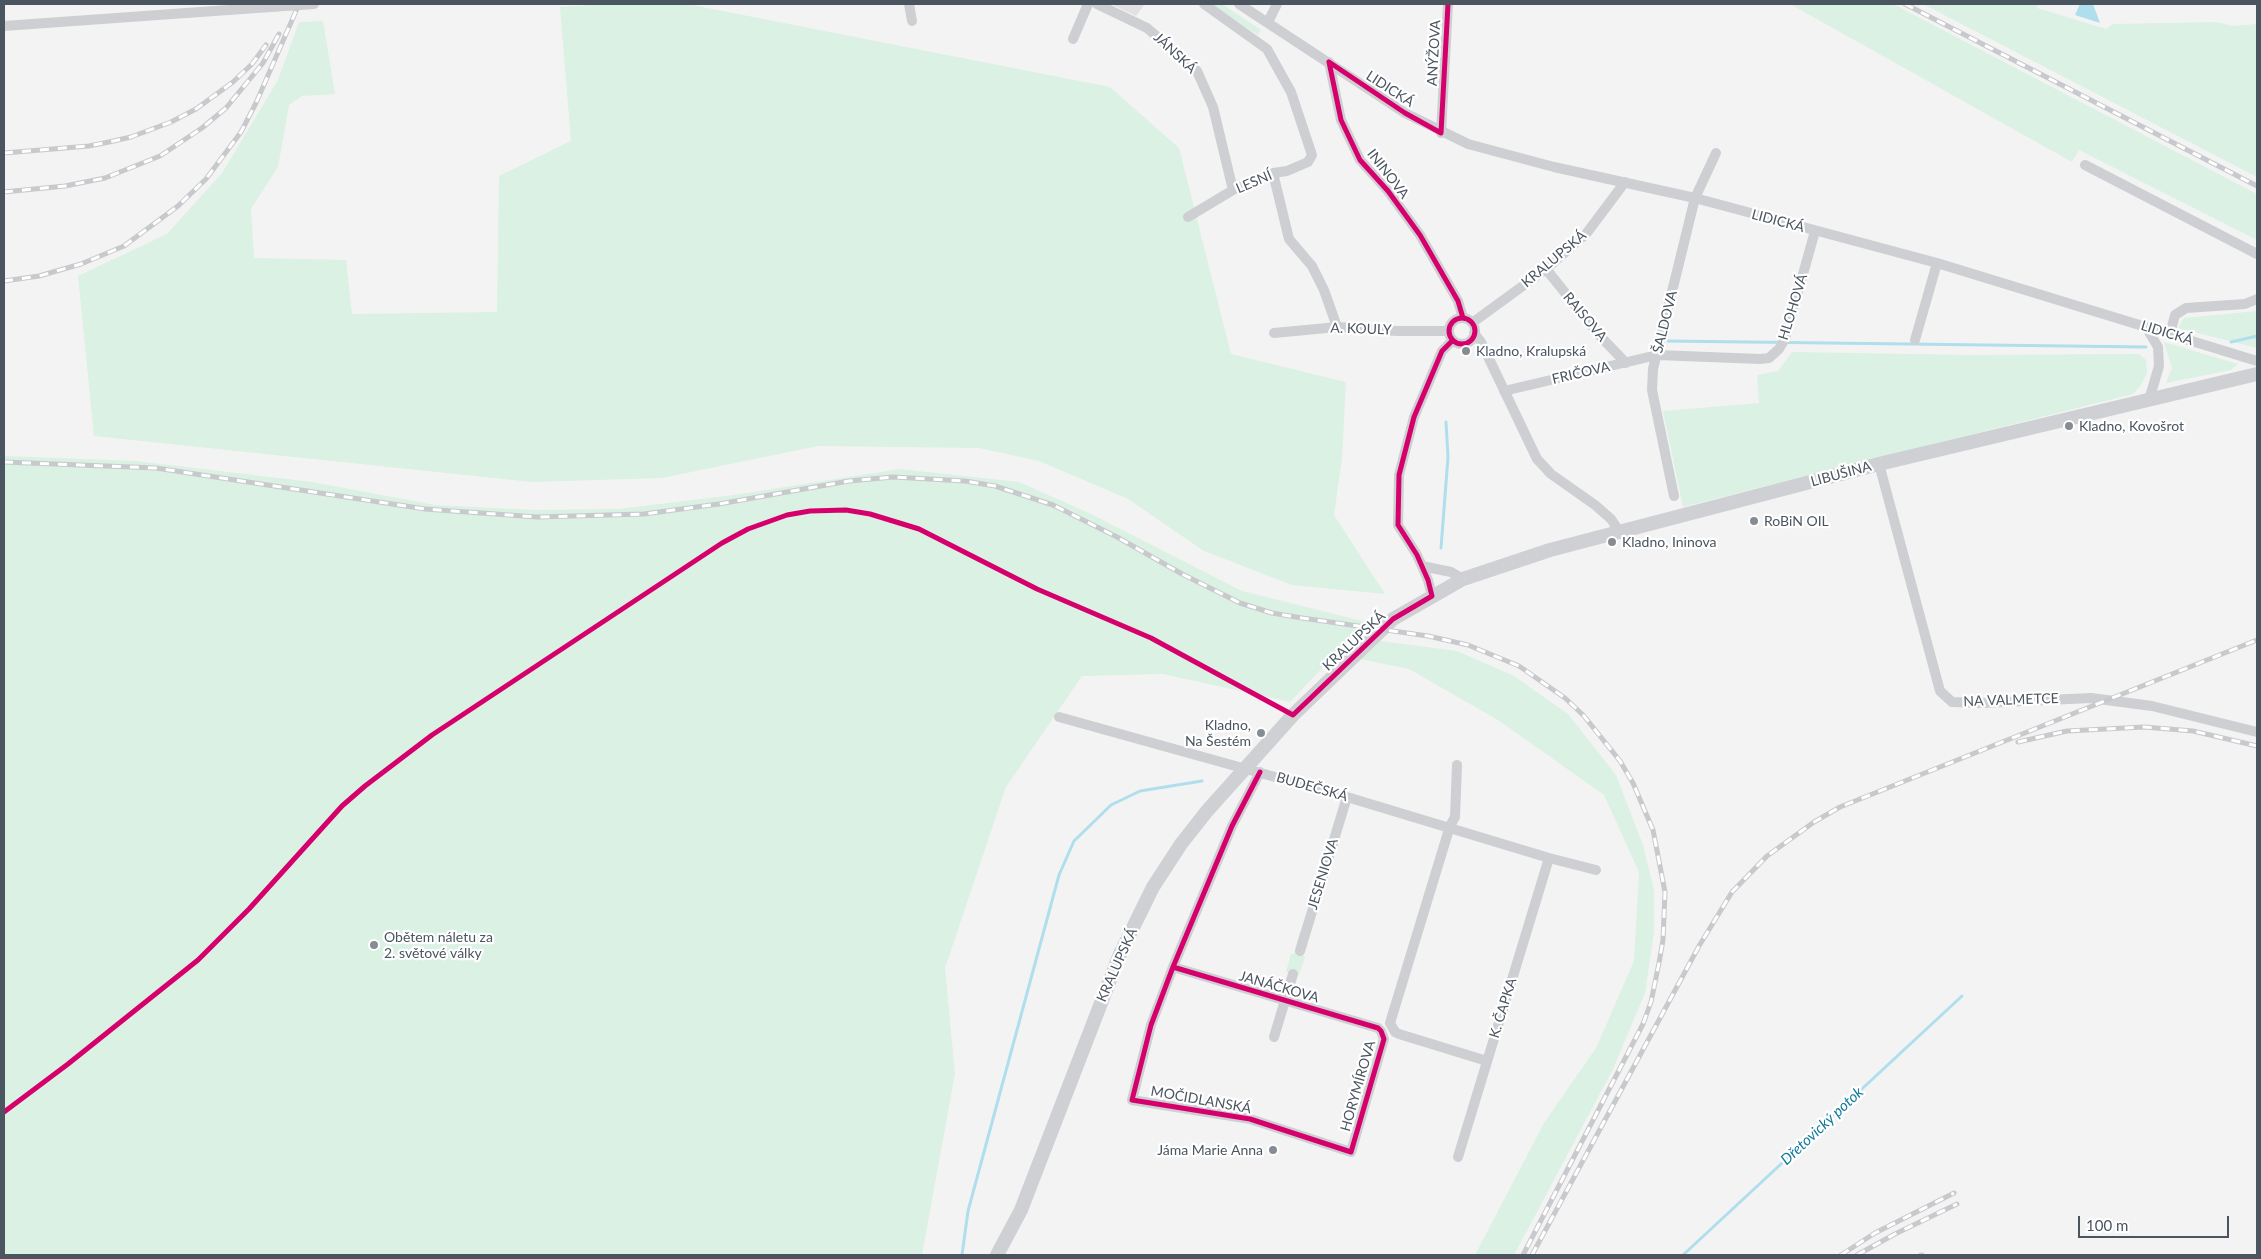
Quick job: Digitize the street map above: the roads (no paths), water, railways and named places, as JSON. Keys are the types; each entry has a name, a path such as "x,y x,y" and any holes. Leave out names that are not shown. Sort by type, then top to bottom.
{"main road":[{"name":"LIBUŠINA","path":"1432,596 1463,579 1550,550 1619,531 1677,518 1879,464 2257,374"},
{"name":"KRALUPSKÁ","path":"998,1255 1021,1210 1120,954 1153,887 1181,844 1201,817 1293,715 1393,619 1432,596"}],"street":[{"path":"4,26 314,4"},
{"path":"909,4 912,21"},
{"path":"1073,40 1088,4"},
{"name":"JÁNSKÁ","path":"1097,4 1147,28 1197,71 1213,107 1233,190"},
{"name":"LESNÍ","path":"1188,217 1233,190 1273,173 1287,171 1308,162 1312,155 1291,92 1267,49 1257,40 1204,4"},
{"name":"LIDICKÁ","path":"1239,4 1405,113 1441,133 1468,144 1498,154 1696,198 1937,263 2257,361"},
{"path":"1268,22 1277,4"},
{"name":"ANÝŽOVA","path":"1441,133 1448,4"},
{"name":"ININOVA","path":"1329,62 1341,120 1360,160 1388,191 1420,235 1481,342 1537,459 1551,474 1606,514 1619,531"},
{"name":"ŠALDOVA","path":"1674,496 1652,390 1653,369 1696,198 1716,153"},
{"path":"2085,165 2257,254"},
{"path":"1273,173 1289,240 1312,266 1324,290 1337,327"},
{"name":"KRALUPSKÁ","path":"1470,325 1546,269 1586,234 1624,182"},
{"name":"HLOHOVÁ","path":"1657,355 1769,358 1780,349 1785,339 1815,231"},
{"path":"1915,340 1937,263"},
{"name":"RAISOVA","path":"1546,269 1599,334 1626,363"},
{"path":"2170,334 2176,315 2186,308 2245,304 2257,299"},
{"path":"1432,596 1422,566 1398,525 1399,475 1414,417 1451,335 1455,320 1470,325 1466,343 1462,343 1451,335"},
{"name":"A. KOULY","path":"1274,332 1337,327 1451,335"},
{"path":"2146,327 2158,346 2159,366 2149,400"},
{"name":"FRIČOVA","path":"1504,391 1657,355"},
{"name":"NA VALMETCE","path":"1879,464 1940,691 1952,702 1982,704 2091,698 2152,706 2257,732"},
{"path":"1422,566 1451,572 1463,579"},
{"name":"BUDEČSKÁ","path":"1059,717 1450,826 1549,858 1596,870"},
{"path":"1450,826 1455,817 1457,765"},
{"path":"1173,967 1232,826 1260,772"},
{"name":"JESENIOVA","path":"1300,951 1347,797"},
{"name":"HORYMÍROVA","path":"1450,826 1391,1019 1391,1027 1399,1034 1487,1061"},
{"name":"K. ČAPKA","path":"1458,1157 1549,858"},
{"name":"JANÁČKOVA","path":"1173,967 1378,1028"},
{"name":"MOČIDLANSKÁ","path":"1173,967 1151,1025 1132,1100 1250,1119 1350,1152"},
{"path":"1274,1037 1293,974"},
{"name":"HORYMÍROVA","path":"1350,1152 1384,1039 1378,1028"}],"water":[{"path":"2080,4 2093,4 2100,23 2075,15"}],"waterway":[{"path":"2231,342 2257,336"},
{"path":"1668,341 2146,347"},
{"path":"1441,548 1448,457 1446,422"},
{"path":"962,1255 968,1211 1059,875 1074,841 1111,805 1140,791 1202,781"},
{"name":"Dřetovický potok","path":"1683,1255 1962,996"}],"railway":[{"path":"4,281 39,276 81,264 124,246 178,206 206,179 241,132 256,103 299,4"},
{"path":"1905,4 2257,186"},
{"path":"4,192 65,186 105,178 160,156 202,128 226,108 263,63 279,34"},
{"path":"4,153 89,146 131,137 171,122 196,109 233,82 252,64 266,45"},
{"path":"4,462 156,468 425,509 537,517 644,514 719,504 849,481 893,477 965,481 995,486 1053,505 1240,603 1272,613 1428,636 1468,645 1519,666 1565,698 1584,716 1620,761 1633,783 1653,830 1665,892 1663,940 1651,1002 1643,1024 1523,1255"},
{"path":"1532,1255 1699,946 1732,892 1767,856 1814,822 1840,807 2257,640"},
{"path":"2018,742 2067,731 2144,727 2193,731 2257,746"},
{"path":"1841,1255 1875,1233 1954,1193"},
{"path":"1857,1255 1957,1204"}],"place":[{"name":"Kladno, Kralupská","path":"1466,351"},
{"name":"Kladno, Kovošrot","path":"2069,426"},
{"name":"RoBiN OIL","path":"1754,521"},
{"name":"Kladno, Ininova","path":"1612,542"},
{"name":"Kladno, Na Šestém","path":"1261,733"},
{"name":"Obětem náletu za 2. světové války","path":"374,945"},
{"name":"Jáma Marie Anna","path":"1273,1150"}]}
